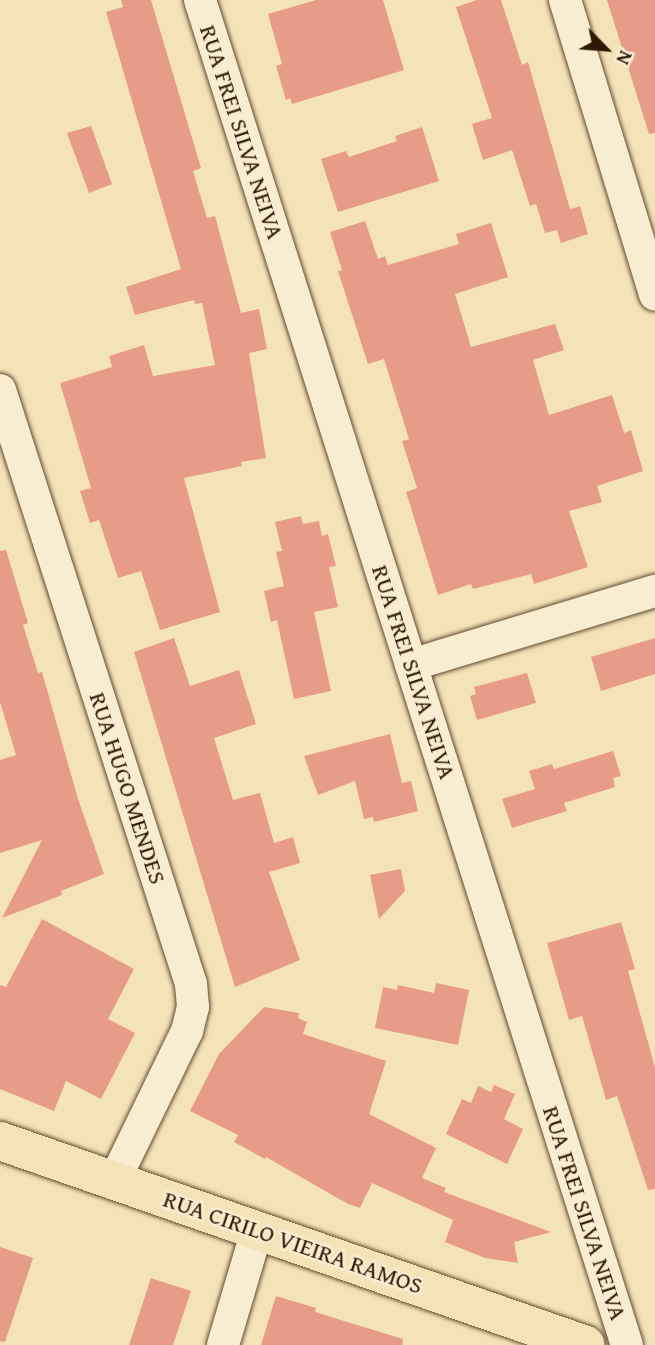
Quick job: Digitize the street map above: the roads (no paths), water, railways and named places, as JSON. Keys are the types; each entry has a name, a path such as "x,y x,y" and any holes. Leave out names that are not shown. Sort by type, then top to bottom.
{"main road":[{"name":"RUA CIRILO VIEIRA RAMOS","path":"0,1141 586,1345"}],"street":[{"name":"RUA FREI SILVA NEIVA","path":"200,0 627,1345"},
{"path":"565,0 655,295"},
{"name":"RUA HUGO MENDES","path":"0,390 191,984 193,1007 187,1031 115,1179"},
{"path":"411,665 655,591"},
{"path":"223,1345 257,1230"}]}
